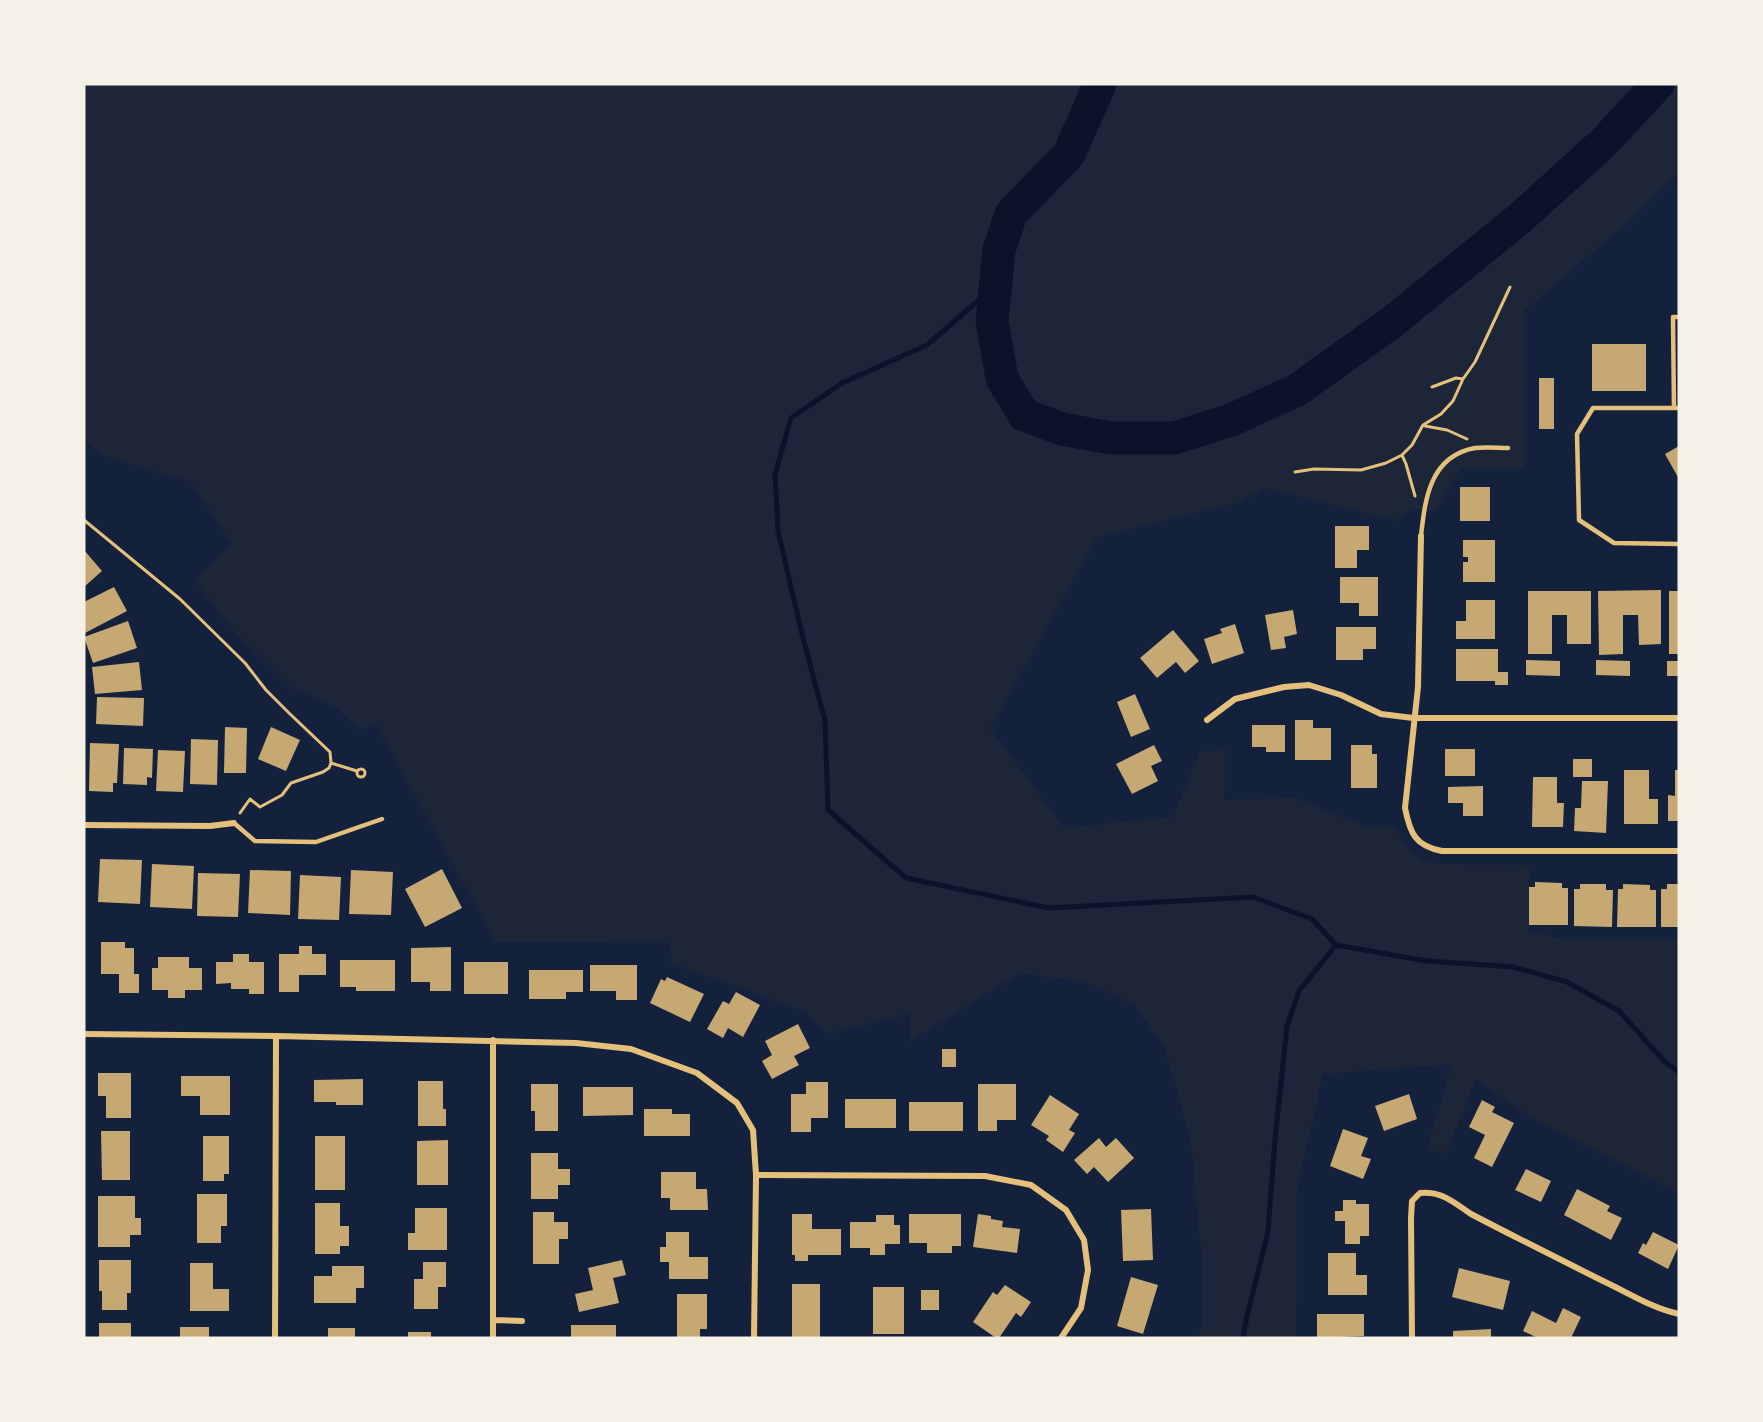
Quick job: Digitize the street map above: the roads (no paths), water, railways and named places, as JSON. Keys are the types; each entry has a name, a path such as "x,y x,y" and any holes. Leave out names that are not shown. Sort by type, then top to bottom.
{"street":[{"path":"1421,536 1418,687 1405,808 1408,824 1416,839 1428,849 1442,851 1679,851"},
{"path":"1207,720 1236,699 1284,687 1309,685 1341,695 1381,714 1413,718 1679,718"},
{"path":"84,825 210,826 234,823"},
{"path":"84,1034 576,1043 631,1049 697,1073 737,1103 753,1130 756,1175 754,1338"},
{"path":"275,1338 276,1036"},
{"path":"493,1040 493,1338"},
{"path":"756,1175 985,1176 1031,1185 1066,1210 1084,1240 1088,1270 1081,1308 1061,1338"},
{"path":"1412,1338 1412,1201 1420,1193 1433,1192 1449,1199 1470,1215 1642,1302 1679,1314"},
{"path":"493,1320 522,1321"}],"lane":[{"path":"1679,317 1673,317 1676,408 1593,408 1577,434 1579,520 1614,543 1679,544"},
{"path":"1421,536 1424,506 1432,481 1447,460 1464,451 1476,448 1508,448"},
{"path":"234,823 255,842 308,842 324,840 382,819"}],"waterway":[{"path":"1100,84 1069,154 1011,214 999,250 992,321 1002,378 1024,415 1062,429 1111,438 1174,438 1231,420 1297,390 1392,322 1519,219 1603,143 1658,84"},
{"path":"995,286 927,345 842,383 791,418 775,474 778,531 825,721 828,810 906,878 1049,908 1253,897 1312,919 1336,945 1427,961 1514,967 1567,982 1619,1011 1665,1062 1679,1072"},
{"path":"1243,1338 1268,1232 1287,1026 1299,991 1336,945"}]}
